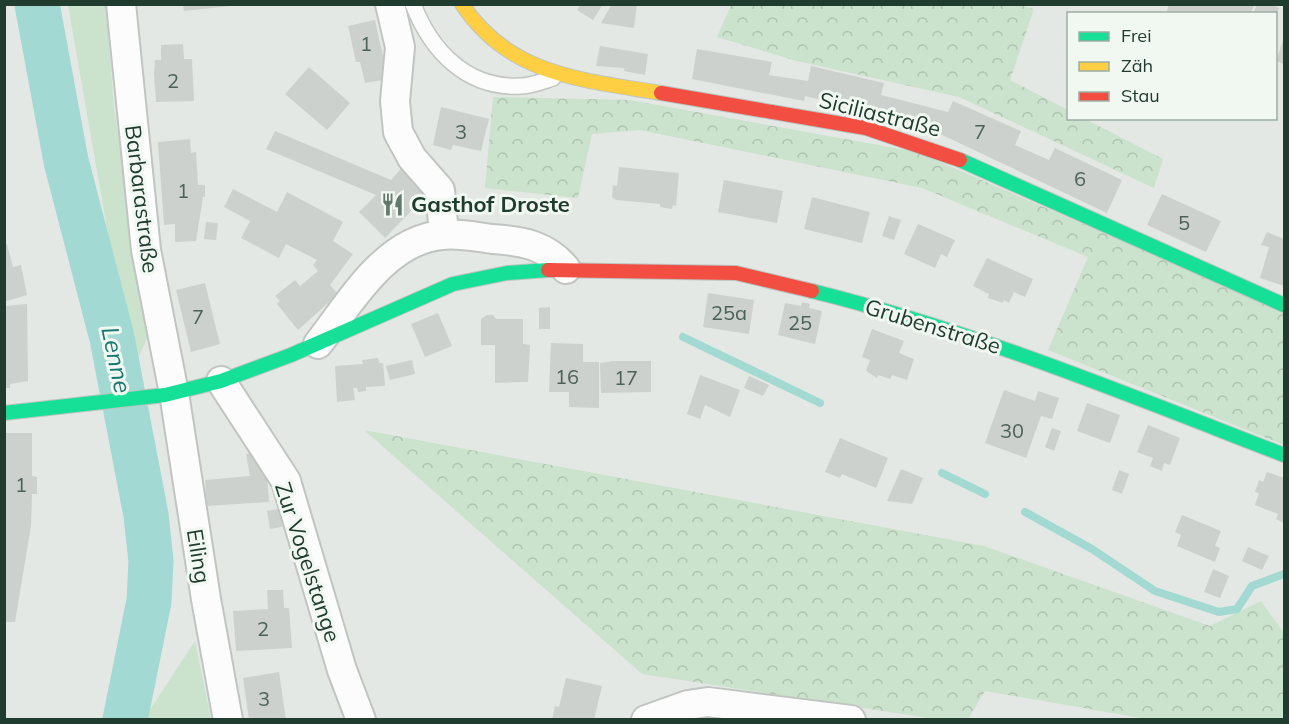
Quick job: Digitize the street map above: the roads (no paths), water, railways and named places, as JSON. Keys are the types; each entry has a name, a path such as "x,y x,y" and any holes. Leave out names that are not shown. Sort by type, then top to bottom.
{"main road":[{"name":"Siciliastraße","path":"462,4 480,29 503,49 526,63 561,76 866,128 908,139 956,155 1172,256 1284,305"},
{"name":"Grubenstraße","path":"4,413 170,394 221,381 318,344 453,284 507,273 566,269 736,273 868,305 1032,357 1284,455"}],"street":[{"name":"Barbarastraße","path":"121,4 146,250 170,394"},
{"path":"390,4 400,47 395,101 398,132 412,158 440,190 444,234"},
{"path":"318,344 374,272 400,250 414,242 444,234 527,242 557,257 566,269"},
{"name":"Zur Vogelstange","path":"221,381 286,481 342,670 361,720"},
{"name":"Eiling","path":"170,394 228,720"},
{"path":"646,720 688,705 708,702 851,720"}],"lane":[{"path":"413,4 423,30 455,67 490,83 522,86 561,76"}],"waterway":[{"name":"Lenne","path":"37,4 66,161 112,338 146,515 151,561 149,601 125,720"},
{"path":"683,337 820,403"},
{"path":"942,473 985,494"},
{"path":"1025,512 1092,549 1155,591 1219,612 1237,609 1252,586 1284,574"}],"place":[{"name":"Gasthof Droste","path":"393,204"}]}
